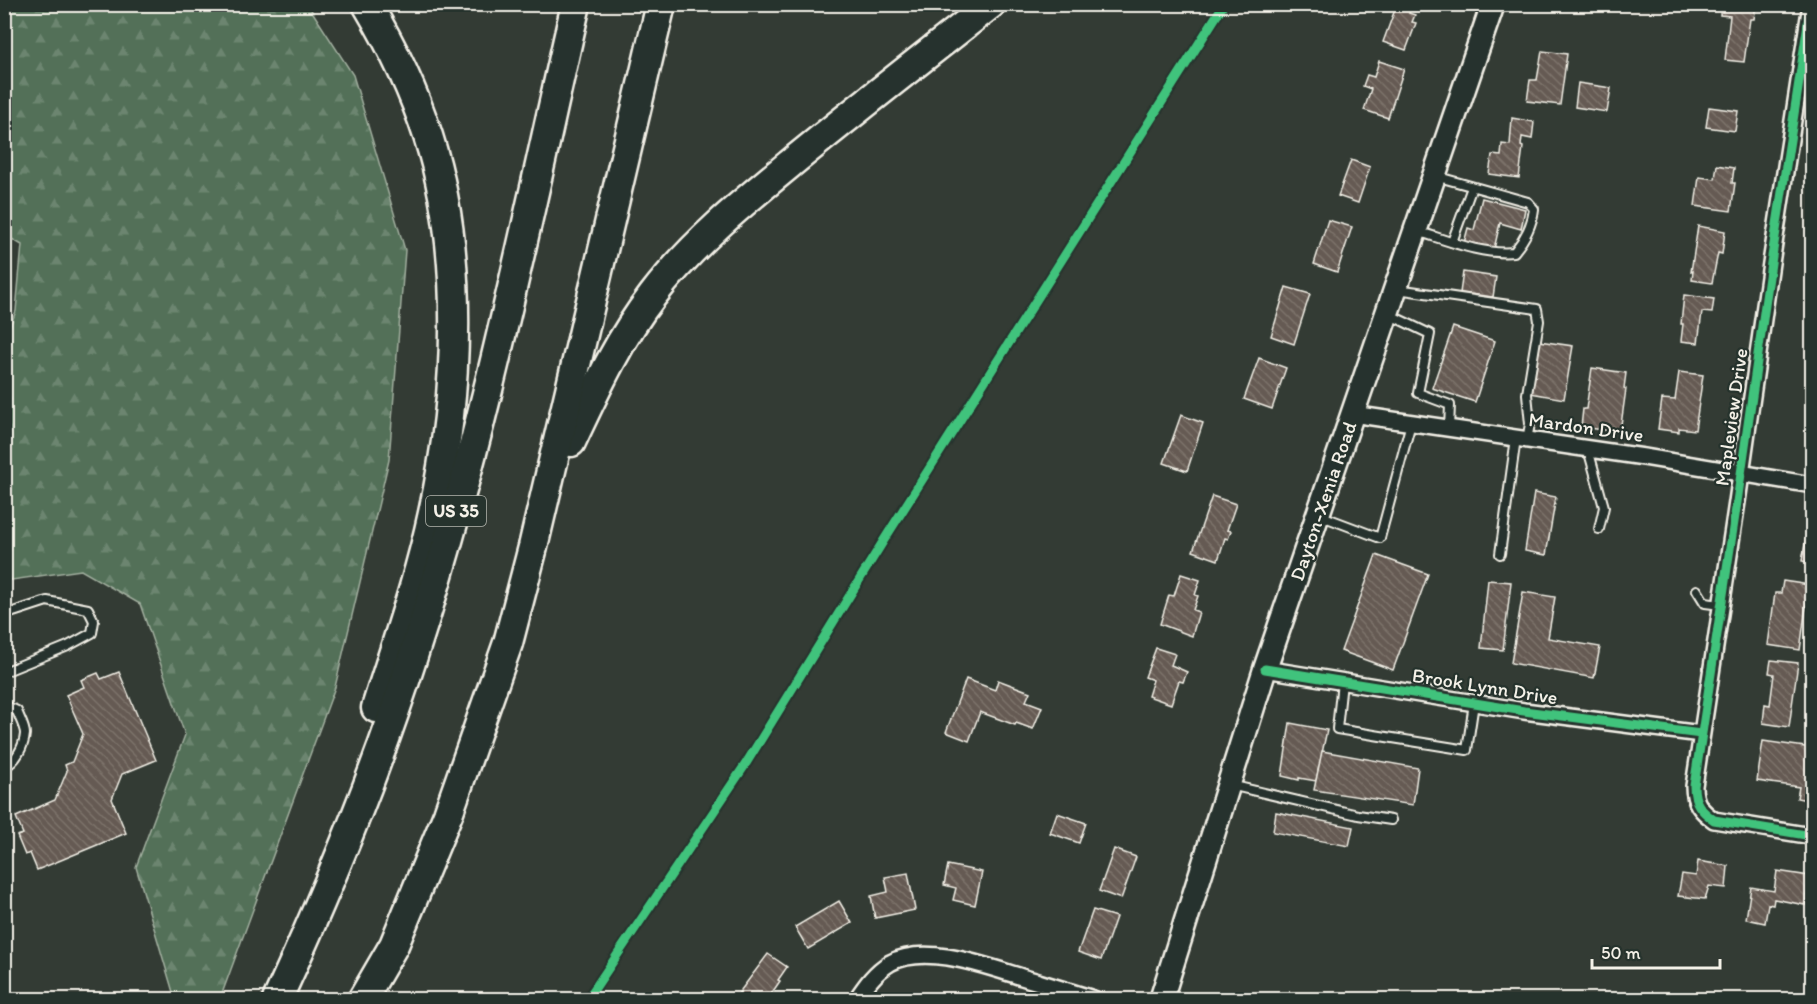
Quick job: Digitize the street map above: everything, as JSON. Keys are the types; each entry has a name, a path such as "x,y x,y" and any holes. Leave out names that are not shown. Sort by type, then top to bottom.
{"highway":[{"path":"265,999 358,766 410,599 434,512 452,385 453,292 445,209 438,173 429,137 416,101 399,63 367,4"},
{"name":"US 35","path":"277,999 347,839 381,750 423,626 449,537 498,349 576,4"},
{"path":"353,999 397,897 438,790 512,564 558,380 645,4"},
{"path":"362,999 394,945 448,814 508,643 661,4"},
{"path":"548,483 572,441 608,365 636,318 689,252 758,190 991,4"}],"main road":[{"name":"Dayton-Xenia Road","path":"1161,999 1264,669 1493,4"}],"street":[{"name":"Mapleview Drive","path":"1811,4 1701,734 1694,795 1696,803 1704,813 1720,822 1812,836"},
{"name":"Mardon Drive","path":"1352,414 1812,485"},
{"name":"Brook Lynn Drive","path":"1264,669 1474,703 1701,734"},
{"path":"856,999 876,974 891,963 915,956 962,960 1057,994 1096,999"}],"lane":[{"path":"1416,230 1497,254 1514,252 1525,238 1533,220 1534,209 1528,202 1434,176"},
{"path":"1452,242 1472,187"},
{"path":"1395,289 1537,309 1539,321 1527,394 1530,424 1522,439 1500,554"},
{"path":"1387,314 1430,334 1418,393 1450,405 1449,428"},
{"path":"1318,515 1380,538 1412,423"},
{"path":"1588,449 1604,507 1599,529"},
{"path":"1697,590 1705,603 1721,605"},
{"path":"4,615 47,601 88,609 94,621 93,633 4,672"},
{"path":"1342,681 1336,729 1467,750 1474,703"},
{"path":"4,705 16,711 26,732 21,750 10,764 4,767"},
{"path":"1228,785 1358,815 1391,820"}],"green space":[{"path":"5,4 308,5 353,75 405,250 389,460 335,687 220,999 175,999 136,867 185,735 140,604 81,570 5,581 5,339 16,311 22,245 5,235"}],"building":[{"path":"1397,4 1412,4 1409,13 1415,15 1412,22 1416,23 1406,50 1383,42"},
{"path":"1721,4 1756,4 1754,19 1750,19 1744,62 1725,60 1730,16 1720,15"},
{"path":"1542,51 1567,54 1560,105 1527,101 1530,80 1537,80"},
{"path":"1379,61 1404,69 1388,118 1364,110 1371,89 1363,86 1367,75 1374,77"},
{"path":"1578,83 1611,88 1607,112 1575,107"},
{"path":"1709,107 1738,111 1735,131 1706,127"},
{"path":"1512,118 1534,122 1532,139 1522,137 1519,178 1489,174 1492,155 1501,156 1502,144 1510,145"},
{"path":"1351,160 1370,167 1358,203 1338,196"},
{"path":"1717,165 1734,168 1732,183 1735,183 1731,211 1695,206 1699,177 1715,179"},
{"path":"1482,198 1525,209 1521,229 1500,223 1494,249 1464,243 1468,228 1474,230"},
{"path":"1328,220 1352,227 1337,272 1314,264"},
{"path":"1698,226 1725,231 1722,254 1718,253 1712,283 1692,280 1693,271 1691,272"},
{"path":"1463,272 1496,277 1493,297 1460,293"},
{"path":"1286,287 1310,294 1294,344 1271,336"},
{"path":"1684,295 1714,299 1712,313 1702,312 1698,343 1681,341"},
{"path":"1453,327 1495,341 1475,402 1432,388"},
{"path":"1539,341 1573,346 1564,399 1530,393"},
{"path":"1259,358 1286,368 1272,409 1244,399"},
{"path":"1592,368 1626,373 1620,432 1581,427"},
{"path":"1679,372 1703,375 1695,430 1679,428 1679,432 1658,429 1662,399 1675,400"},
{"path":"1181,415 1203,423 1187,471 1164,463"},
{"path":"1534,493 1556,497 1546,555 1525,551"},
{"path":"1212,496 1236,504 1227,530 1231,531 1228,539 1225,538 1218,560 1193,551"},
{"path":"1807,533 1812,534 1812,563 1802,561"},
{"path":"1376,555 1428,574 1393,670 1341,651"},
{"path":"1181,574 1200,580 1193,610 1199,612 1192,636 1160,624 1169,595 1174,596"},
{"path":"1488,580 1511,582 1503,650 1481,648"},
{"path":"1783,581 1809,585 1800,650 1768,645 1775,593 1781,593"},
{"path":"1523,592 1555,597 1548,638 1600,647 1594,678 1511,663"},
{"path":"1156,648 1175,654 1171,665 1187,672 1183,682 1179,681 1171,704 1148,696 1153,680 1145,677"},
{"path":"1771,660 1798,663 1789,727 1763,723 1765,704 1770,705 1774,674 1769,673"},
{"path":"119,672 156,760 122,774 112,799 126,833 37,870 30,853 25,855 17,836 23,834 16,817 55,800 67,771 65,765 72,762 83,734 66,695 84,687 81,680 98,673 101,679"},
{"path":"966,679 995,690 998,680 1030,692 1026,701 1042,707 1033,729 980,712 969,741 946,732"},
{"path":"1290,723 1327,730 1316,781 1282,776"},
{"path":"1763,741 1812,748 1812,801 1797,798 1799,787 1757,781"},
{"path":"1322,751 1418,768 1413,805 1314,790"},
{"path":"1276,812 1353,827 1349,846 1273,832"},
{"path":"1057,813 1086,823 1079,843 1050,833"},
{"path":"1114,849 1136,857 1121,899 1099,891"},
{"path":"1698,861 1728,866 1726,888 1709,886 1705,899 1678,896 1682,874 1696,876"},
{"path":"948,865 982,872 975,905 953,900 956,888 944,885"},
{"path":"1777,871 1809,876 1805,905 1774,899 1773,905 1768,904 1765,923 1746,919 1751,887 1774,891"},
{"path":"908,873 915,910 875,918 871,896 888,892 885,877"},
{"path":"839,901 852,923 808,949 795,927"},
{"path":"1093,910 1116,917 1101,960 1078,952"},
{"path":"768,954 787,967 778,980 780,981 769,997 767,995 764,1000 737,1000 735,998"}],"cycle path":[{"path":"587,1000 745,765 884,540 1224,4"},
{"path":"1811,4 1694,786 1699,806 1714,820 1812,836"},
{"path":"1265,669 1524,711 1701,734"}]}
